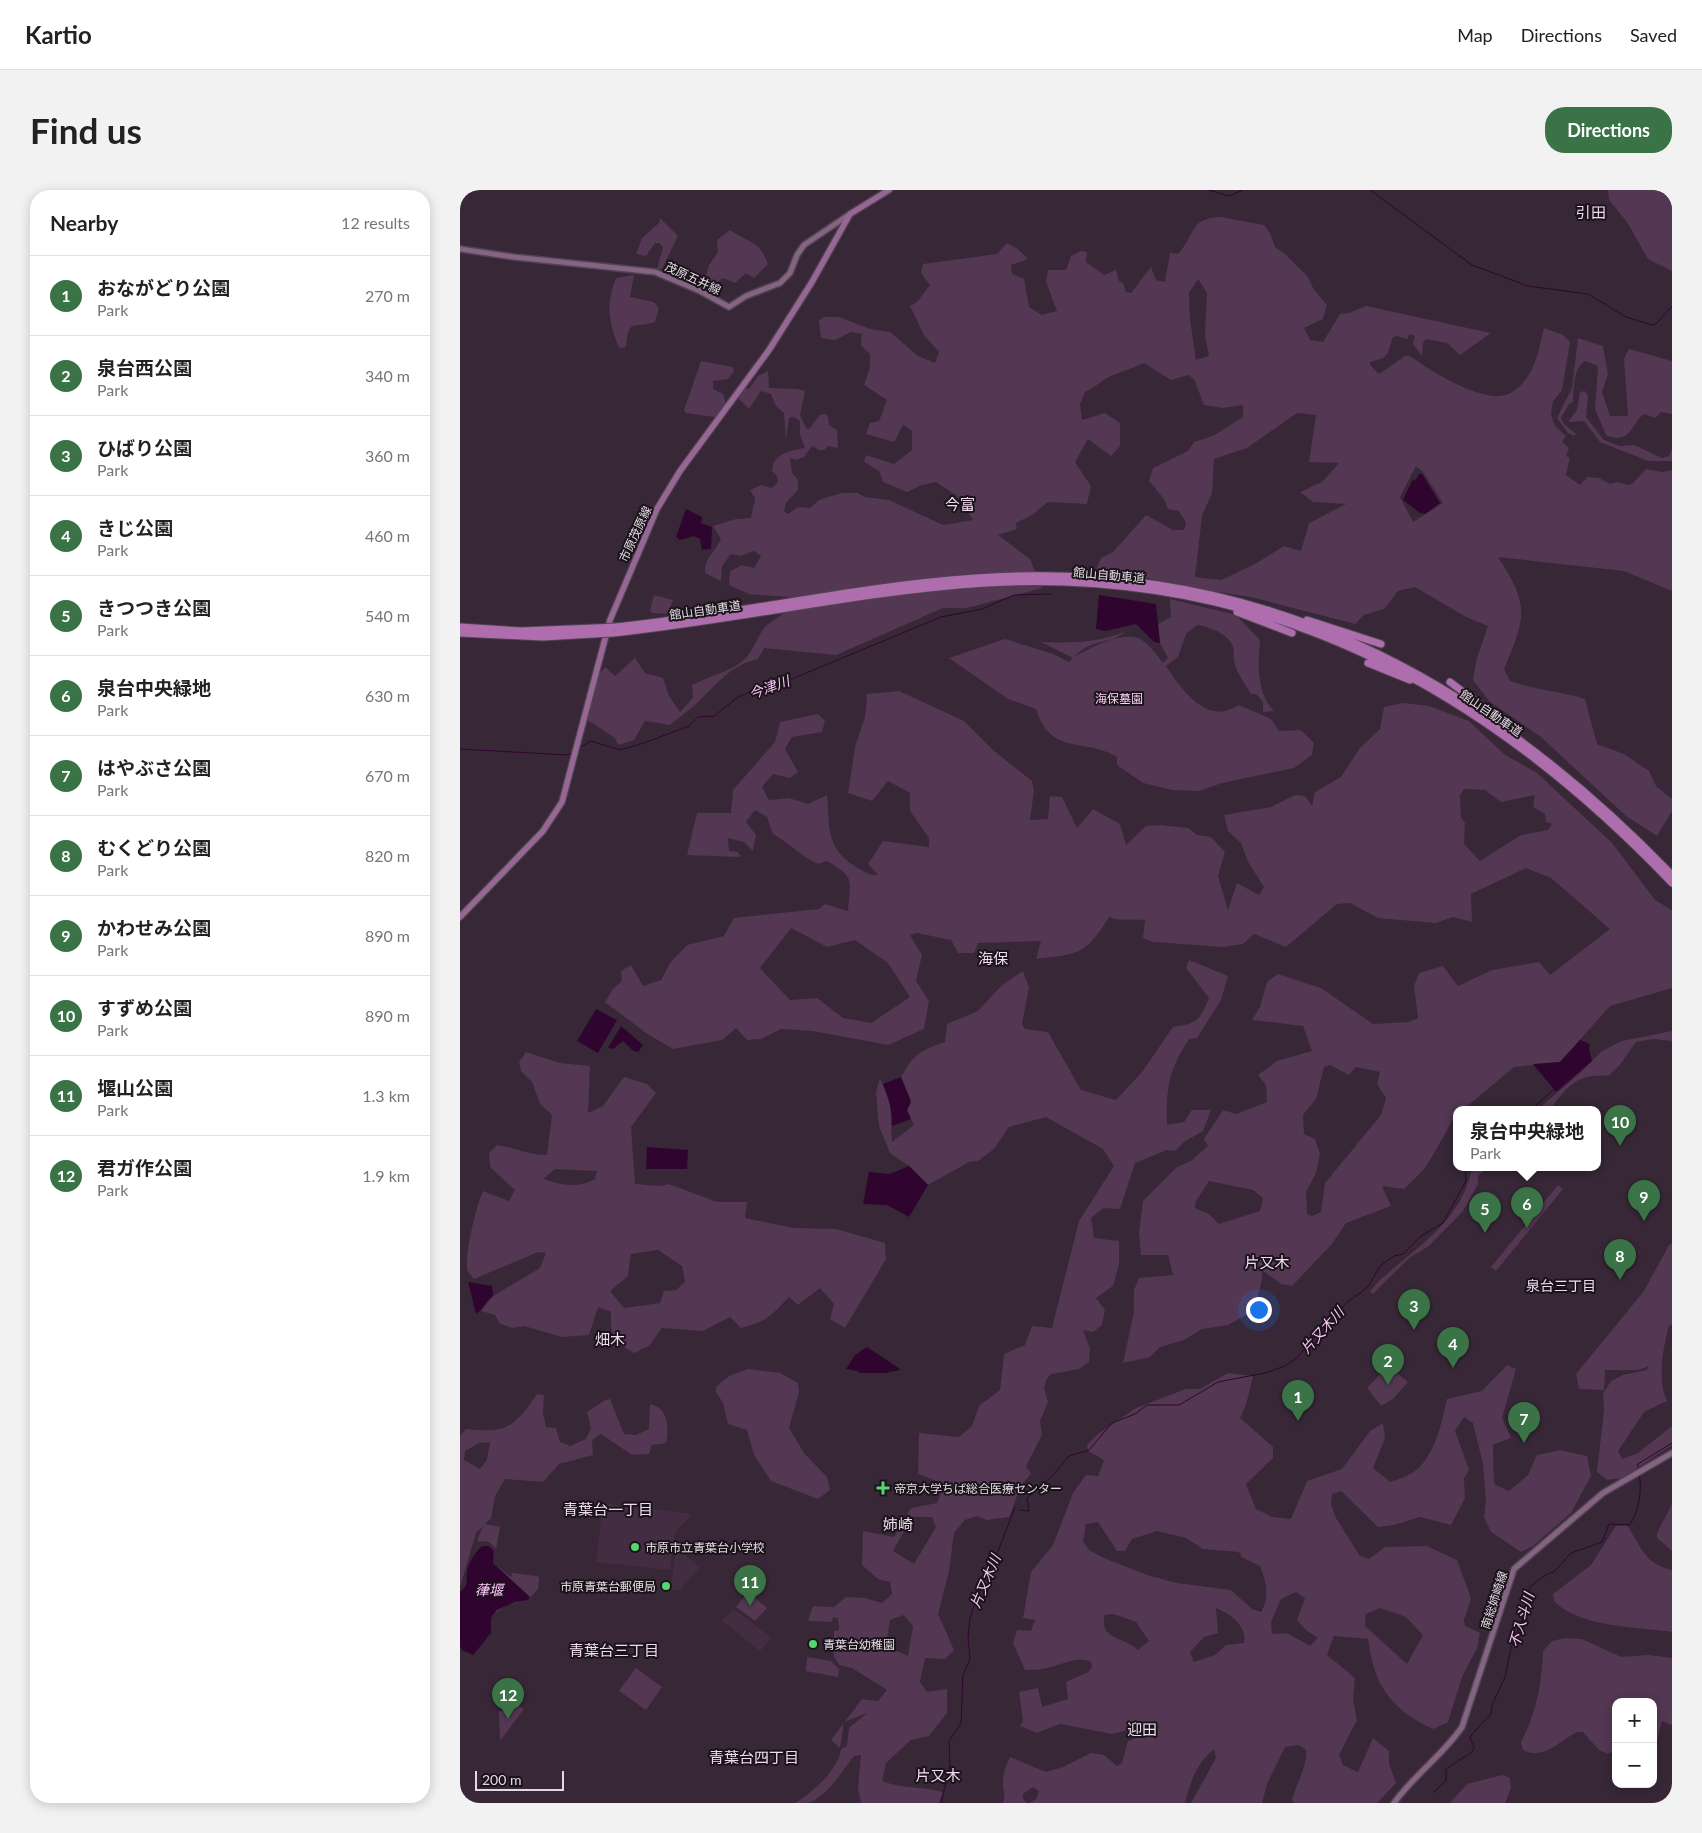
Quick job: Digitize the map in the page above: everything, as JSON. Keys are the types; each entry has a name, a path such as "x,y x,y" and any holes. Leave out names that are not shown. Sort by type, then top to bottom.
{"highway":[{"name":"館山自動車道","path":"614,630 908,585 1015,576 1063,576 1137,582 1220,597 1344,638 1414,671 1482,712 1542,757 1601,807 1672,876"},
{"name":"館山自動車道","path":"460,627 520,631 614,630 696,623 899,592 989,583 1051,582 1108,585 1216,603 1272,618 1342,643 1396,668 1468,709 1557,775 1623,834 1672,883"},
{"path":"1216,603 1292,634"},
{"path":"1260,609 1328,625 1381,644"},
{"name":"館山自動車道","path":"460,633 543,637 594,631"},
{"path":"1368,663 1417,682 1468,709"},
{"path":"1450,682 1487,710 1542,757"}],"main road":[{"name":"市原茂原線","path":"460,917 550,823 562,802 574,750 610,620 657,509 680,471 788,321 850,214 889,190"},
{"name":"茂原五井線","path":"460,249 514,257 655,272 700,291 729,307 746,296 780,283 790,273 797,255 804,245 850,214"},
{"name":"南総姉崎線","path":"1394,1803 1404,1789 1455,1737 1462,1727 1514,1569 1603,1493 1672,1453"}],"shaded area":[{"name":"市原市立青葉台小学校","path":"603,1503 692,1514 675,1533 670,1570 596,1562"},
{"path":"676,1547 700,1568 679,1591 671,1589"},
{"path":"734,1609 772,1638 760,1651 722,1621"}],"green space":[{"path":"1608,190 1672,190 1672,271 1648,259 1627,222 1609,200"},
{"path":"659,217 678,236 662,269 657,269 663,247 659,243 655,243 646,256 636,254 642,238 660,222"},
{"path":"1221,217 1264,225 1270,233 1275,247 1285,254 1308,277 1314,290 1327,305 1323,319 1304,328 1310,340 1323,342 1340,314 1349,313 1366,306 1491,333 1460,355 1447,343 1426,339 1423,343 1422,356 1413,344 1415,336 1410,334 1407,339 1397,336 1393,337 1388,353 1383,358 1370,362 1370,365 1379,374 1405,356 1410,356 1429,369 1469,389 1482,394 1505,395 1518,388 1531,371 1544,328 1563,335 1570,342 1562,390 1553,401 1551,414 1555,426 1566,436 1562,442 1569,448 1566,456 1570,458 1566,475 1580,485 1587,477 1599,478 1610,484 1618,482 1627,485 1632,484 1646,469 1662,472 1672,470 1672,591 1624,571 1498,557 1516,588 1520,600 1520,624 1504,669 1510,681 1585,699 1597,744 1624,754 1649,771 1656,786 1672,799 1672,811 1657,836 1626,816 1541,737 1489,701 1473,680 1476,661 1488,626 1466,617 1415,587 1398,591 1384,609 1364,615 1355,624 1251,597 1185,587 1143,577 1094,574 1101,558 1113,552 1146,515 1173,530 1184,530 1186,523 1179,511 1168,509 1164,499 1149,481 1153,468 1188,451 1194,442 1213,436 1243,417 1243,405 1223,408 1204,405 1194,379 1188,375 1171,380 1144,363 1109,377 1085,392 1080,404 1082,420 1105,413 1120,423 1120,446 1111,456 1088,439 1075,462 1091,486 1087,504 1048,502 1032,515 1016,523 1017,529 998,535 1030,559 1042,588 967,608 943,608 836,655 764,648 758,659 738,666 730,672 695,705 670,725 645,721 634,740 618,745 615,738 586,719 593,683 605,667 615,676 635,658 645,673 663,678 669,696 680,712 693,698 692,685 732,668 744,660 751,652 764,628 785,611 789,603 789,597 749,594 729,585 730,571 742,565 754,568 761,556 754,551 740,556 731,554 722,566 721,581 705,573 706,563 721,539 713,526 736,519 751,518 755,498 750,490 761,485 772,488 778,482 777,476 772,471 775,460 793,450 805,448 800,435 800,421 794,417 789,418 786,440 784,413 776,406 771,394 761,391 749,409 738,398 743,387 749,389 758,376 768,371 769,388 805,391 800,415 806,428 809,429 820,415 825,414 828,416 829,425 837,430 838,448 828,446 825,450 819,450 812,446 804,457 796,460 790,458 792,473 798,480 798,490 786,503 784,511 788,514 798,507 810,508 819,500 828,497 842,493 858,493 865,497 889,500 943,525 973,520 957,496 936,482 922,485 907,492 883,482 879,471 864,462 866,455 894,464 912,450 912,431 903,425 894,442 866,434 870,423 879,421 887,400 864,385 870,367 870,354 861,346 862,334 851,332 835,340 821,338 819,320 824,317 839,317 870,329 890,332 918,356 935,363 939,352 924,335 910,306 917,302 930,285 921,273 923,264 997,254 1007,243 1018,249 1028,259 1011,265 1012,274 1024,279 1029,307 1042,315 1057,311 1046,282 1048,270 1066,270 1071,256 1081,251 1087,252 1086,262 1104,275 1116,270 1119,281 1123,283 1126,292 1131,293 1151,267 1156,280 1165,282 1170,253 1178,254 1194,228 1203,220","holes":["1198,279 1207,293 1205,335 1209,356 1196,360 1190,319 1189,293","1297,413 1316,415 1309,462 1339,463 1322,482 1300,492 1313,502 1346,504 1309,523 1301,551 1284,546 1255,564 1221,580 1195,577 1202,516 1212,493 1214,459 1247,448","1416,466 1423,472 1443,503 1413,522 1400,497"]},
{"path":"730,230 757,246 765,256 768,264 754,278 746,273 735,283 723,278 711,286 703,287 709,265 718,252 717,240"},
{"path":"634,275 630,297 654,302 659,308 655,322 630,328 626,347 619,348 611,321 610,297 616,278"},
{"path":"1578,338 1603,346 1608,374 1602,392 1610,416 1628,416 1624,359 1629,349 1672,361 1672,414 1661,412 1655,418 1644,414 1626,436 1614,438 1606,435 1595,409 1598,366 1585,361 1581,364 1576,374 1573,402 1569,404 1561,418 1564,424 1576,434 1574,436 1568,433 1557,418 1572,388"},
{"path":"701,361 733,367 734,372 728,379 713,381 713,389 723,394 726,405 722,418 686,413 684,410"},
{"path":"1585,391 1588,396 1586,417 1604,440 1620,446 1634,445 1662,458 1669,456 1672,449 1672,461 1648,461 1600,442 1584,421 1568,422 1577,410 1580,392"},
{"path":"654,595 673,600 667,614 652,613 650,610"},
{"name":"海保墓園","path":"1170,599 1236,615 1260,640 1259,677 1264,696 1274,711 1263,712 1263,702 1256,694 1251,694 1235,666 1234,651 1229,640 1214,630 1197,625 1186,634 1178,657 1166,666 1190,697 1206,709 1215,711 1225,711 1239,705 1271,719 1279,731 1301,730 1314,743 1312,755 1294,768 1222,783 1199,791 1172,790 1143,783 1117,765 1117,757 1105,751 1070,744 1050,734 1042,724 1036,709 1008,699 949,658 1005,639 1053,654 1069,662 1073,658 1041,642 1095,640 1126,631 1113,639 1088,647 1074,657 1105,642 1122,637 1130,637 1138,638 1145,642 1163,663 1168,658 1160,643 1158,624 1171,617"},
{"path":"899,691 964,721 994,751 1032,781 1034,790 1030,820 1048,819 1050,796 1062,797 1077,828 1093,809 1120,824 1126,845 1146,826 1159,825 1189,828 1197,835 1211,837 1225,852 1218,876 1228,910 1237,883 1259,895 1264,887 1248,862 1241,843 1228,831 1224,815 1271,807 1295,795 1305,796 1312,806 1315,792 1341,777 1360,748 1380,729 1384,707 1403,703 1429,706 1469,721 1504,754 1537,773 1613,844 1655,900 1672,910 1672,988 1610,1006 1560,1062 1514,1067 1468,1106 1453,1106 1453,1119 1427,1165 1404,1189 1382,1186 1391,1206 1346,1223 1332,1244 1292,1286 1281,1284 1262,1270 1262,1280 1254,1311 1228,1325 1202,1329 1184,1340 1160,1347 1150,1357 1123,1363 1134,1312 1134,1290 1139,1278 1173,1275 1168,1255 1141,1255 1139,1232 1143,1201 1177,1167 1191,1161 1208,1146 1204,1139 1223,1110 1236,1114 1267,1102 1266,1085 1258,1075 1277,1061 1312,1051 1303,1026 1252,1020 1260,1007 1267,982 1278,974 1321,988 1373,1024 1409,1022 1418,1018 1414,986 1419,973 1443,966 1458,986 1492,970 1539,962 1550,975 1610,929 1551,878 1526,868 1471,894 1472,922 1453,917 1436,923 1378,918 1350,903 1337,904 1286,947 1254,934 1243,944 1223,947 1153,942 1143,938 1145,920 1109,917 1087,946 1071,954 1036,959 1041,941 978,943 974,953 958,953 951,940 917,933 910,935 922,955 916,981 929,1001 924,1029 888,1045 813,1031 781,1029 761,1039 747,1040 736,1028 722,1040 673,1049 646,1033 605,1002 613,989 622,981 621,971 631,965 643,986 661,980 670,963 687,945 724,936 734,918 819,909 825,904 848,911 850,886 849,880 843,871 827,861 818,864 801,854 773,834 767,817 755,810 746,822 756,835 753,851 744,842 728,838 729,851 738,852 741,857 687,855 697,813 731,813 733,790 775,742 780,722 818,714 825,721 822,732 792,737 785,749 798,772 790,778 773,774 762,787 769,800 789,798 808,804 827,795 831,837 834,845 846,860 869,874 878,875 868,864 883,841 929,847 929,838 910,811 910,793 888,781 872,801 848,793 855,747 865,717 867,694","holes":["1464,789 1485,790 1501,802 1535,795 1533,807 1545,814 1546,822 1552,824 1548,830 1521,835 1480,861 1464,844 1465,823 1461,817 1460,795","791,928 827,947 855,940 888,963 910,997 871,1023 843,1018 817,998 790,1000 760,968","1330,1065 1349,1075 1356,1067 1380,1072 1377,1084 1386,1098 1381,1115 1325,1183 1321,1212 1312,1216 1307,1214 1306,1192 1316,1173 1320,1154 1315,1139 1304,1134 1303,1115 1316,1099 1324,1067","1209,1181 1253,1190 1263,1198 1260,1211 1219,1224 1209,1214 1195,1208 1196,1201"]},
{"path":"1189,960 1228,976 1221,1000 1197,1038 1189,1039 1182,1050 1173,1070 1168,1089 1167,1125 1184,1122 1192,1110 1211,1110 1203,1131 1184,1142 1175,1151 1167,1150 1135,1163 1120,1209 1103,1208 1091,1218 1094,1238 1119,1241 1119,1264 1113,1286 1096,1298 1105,1310 1102,1325 1093,1332 1083,1330 1090,1349 1089,1362 1079,1369 1051,1374 1046,1380 1044,1388 1048,1402 1040,1421 1042,1435 1026,1466 1031,1474 1020,1489 1009,1517 987,1520 977,1516 965,1520 954,1533 949,1571 938,1614 954,1650 945,1659 925,1658 920,1682 927,1692 947,1689 947,1713 929,1736 911,1740 886,1763 882,1781 890,1784 943,1792 939,1803 861,1803 858,1789 861,1755 854,1756 835,1782 817,1799 811,1802 795,1803 824,1780 839,1757 841,1749 847,1746 849,1728 867,1713 845,1722 862,1699 878,1701 887,1690 852,1668 839,1665 834,1657 834,1631 839,1630 838,1618 833,1617 832,1622 808,1621 813,1606 834,1607 846,1597 865,1598 882,1603 892,1594 890,1582 878,1579 862,1565 863,1531 894,1537 911,1508 937,1503 942,1490 939,1482 918,1474 919,1433 959,1437 972,1426 979,1406 1000,1390 1004,1354 1025,1345 1032,1326 1052,1328 1079,1221 1114,1166 1103,1149 1046,1117 1009,1127 994,1149 978,1161 969,1162 928,1185 909,1166 890,1153 879,1126 876,1092 880,1078 890,1102 892,1142 914,1125 907,1110 911,1101 901,1077 910,1063 924,1051 945,1042 947,1024 978,1011 1002,985 1023,971 1029,987 1022,1024 1025,1029 1048,1032 1081,1090 1116,1100 1142,1072 1173,1027 1197,1020 1203,1012 1209,998 1186,968","holes":["912,1517 932,1517 936,1527 914,1564 893,1551","904,1615 913,1626 908,1656 886,1646 890,1620"]},
{"path":"1672,1031 1672,1041 1653,1039 1636,1042 1619,1066 1608,1076 1581,1079 1568,1088 1553,1106 1542,1106 1602,1051 1622,1041"},
{"path":"526,1052 560,1063 590,1066 588,1113 603,1106 624,1077 647,1084 656,1093 631,1127 635,1184 661,1186 669,1184 717,1202 747,1202 745,1218 794,1228 836,1229 885,1243 886,1259 845,1328 830,1319 834,1304 820,1288 798,1305 789,1297 768,1317 741,1328 730,1317 703,1331 662,1328 649,1346 634,1353 621,1345 614,1337 611,1327 611,1312 598,1307 589,1335 562,1337 524,1326 513,1328 500,1324 495,1315 481,1311 493,1296 540,1268 546,1253 538,1252 474,1279 467,1269 472,1230 483,1191 509,1201 515,1190 490,1167 489,1153 497,1145 534,1154 547,1155 552,1115 540,1104 532,1082 521,1071 519,1062","holes":["555,1169 597,1171 595,1179 576,1185 556,1183 543,1179","658,1250 682,1266 685,1282 676,1290 664,1291 660,1303 624,1308 610,1291 628,1276 631,1254"]},
{"path":"1471,1171 1484,1171 1478,1176 1478,1184 1463,1211 1429,1246 1409,1258 1373,1294 1370,1291 1380,1280 1423,1244 1449,1218 1467,1186"},
{"path":"1558,1185 1563,1189 1496,1271 1491,1267"},
{"path":"1672,1243 1672,1324 1669,1326 1662,1364 1662,1384 1667,1401 1644,1412 1618,1451 1622,1459 1638,1453 1672,1426 1672,1445 1622,1478 1607,1480 1597,1472 1604,1410 1603,1394 1611,1381 1623,1375 1647,1370 1649,1366 1638,1370 1605,1370 1604,1390 1579,1389 1576,1374 1644,1291 1669,1245"},
{"path":"1507,1365 1516,1369 1502,1418 1511,1438 1493,1445 1494,1484 1509,1491 1528,1475 1537,1455 1560,1450 1587,1456 1591,1476 1571,1513 1533,1546 1521,1552 1491,1532 1484,1517 1486,1500 1483,1464 1473,1423 1464,1417 1455,1431 1469,1470 1464,1478 1465,1498 1451,1525 1420,1517 1394,1525 1378,1527 1341,1491 1332,1494 1331,1504 1336,1518 1360,1556 1369,1559 1385,1547 1427,1546 1457,1560 1471,1598 1464,1620 1465,1626 1480,1633 1477,1648 1462,1677 1448,1722 1433,1729 1406,1713 1387,1694 1375,1670 1368,1639 1334,1636 1327,1655 1355,1678 1353,1700 1357,1720 1339,1755 1343,1765 1358,1772 1373,1738 1389,1751 1389,1764 1396,1783 1377,1803 1294,1803 1292,1800 1304,1768 1306,1756 1306,1750 1299,1745 1285,1747 1267,1784 1262,1803 1191,1803 1216,1758 1214,1749 1198,1767 1185,1803 1029,1803 1036,1799 1039,1791 1033,1787 1023,1794 1023,1799 1027,1803 1003,1803 1004,1775 1010,1757 1046,1772 1063,1767 1091,1753 1104,1755 1117,1766 1122,1763 1128,1741 1155,1731 1159,1726 1143,1722 1124,1731 1112,1734 1060,1724 1037,1733 1020,1726 1023,1721 1019,1692 1038,1688 1042,1707 1068,1699 1066,1682 1088,1672 1092,1667 1091,1662 1080,1660 1041,1669 1025,1670 1013,1643 1017,1630 1031,1631 1035,1620 1023,1618 1031,1572 1053,1545 1073,1493 1086,1475 1098,1476 1104,1460 1088,1451 1087,1445 1098,1434 1136,1408 1186,1389 1200,1389 1228,1373 1253,1376 1246,1405 1240,1418 1273,1447 1273,1458 1246,1484 1256,1509 1272,1517 1291,1519 1307,1481 1342,1469 1370,1431 1383,1423 1385,1438 1373,1468 1390,1482 1412,1473 1426,1459 1436,1440 1447,1399 1482,1391","holes":["1098,1522 1117,1551 1125,1551 1132,1539 1157,1531 1186,1538 1203,1549 1238,1552 1241,1554 1241,1557 1260,1566 1266,1589 1264,1606 1261,1612 1252,1609 1231,1590 1177,1583 1147,1575 1104,1558 1089,1550 1083,1541 1086,1524","1296,1592 1305,1598 1297,1620 1306,1630 1318,1638 1310,1646 1287,1633 1272,1634 1271,1622 1281,1599","1216,1608 1236,1621 1243,1631 1244,1643 1226,1645 1215,1655 1194,1662 1190,1652 1204,1637 1218,1633","1380,1608 1406,1617 1423,1635 1407,1664 1365,1626 1366,1614","1114,1614 1136,1622 1149,1641 1138,1650 1114,1637 1106,1629 1104,1623 1105,1615"]},
{"path":"1388,1366 1408,1382 1393,1399 1381,1406 1367,1388"},
{"path":"748,1369 780,1373 798,1383 799,1392 789,1428 804,1453 827,1477 830,1490 818,1499 771,1481 754,1455 747,1430 728,1424 723,1403 716,1392 716,1387 729,1376"},
{"path":"537,1394 544,1395 543,1413 546,1427 556,1428 560,1442 570,1446 586,1439 591,1428 587,1412 605,1400 610,1399 624,1434 636,1435 649,1429 650,1404 656,1406 661,1410 666,1419 666,1443 652,1445 649,1454 632,1455 601,1434 592,1440 593,1455 559,1464 543,1482 505,1479 495,1496 491,1518 485,1524 500,1527 496,1549 489,1542 477,1541 483,1526 476,1533 460,1587 460,1436 466,1429 492,1430 501,1429 509,1425 523,1414","holes":["490,1442 487,1460 480,1469 464,1460 465,1451 479,1443"]},
{"path":"1672,1504 1672,1551 1657,1538 1657,1533"},
{"path":"1627,1525 1640,1547 1650,1559 1656,1564 1672,1570 1672,1632 1593,1621 1565,1610 1554,1601 1553,1594 1591,1565 1616,1526"},
{"path":"482,1546 489,1546 494,1551 493,1563 511,1577 512,1573 537,1576 539,1578 538,1589 528,1600 508,1605 492,1617 469,1563"},
{"path":"748,1592 767,1608 755,1621 736,1607"},
{"path":"1565,1638 1582,1639 1621,1657 1649,1655 1672,1658 1672,1725 1662,1721 1657,1742 1657,1698 1612,1698 1612,1752 1608,1754 1599,1750 1583,1732 1577,1732 1544,1752 1530,1753 1523,1750 1521,1742 1531,1720 1537,1698 1543,1651 1552,1641"},
{"path":"807,1657 831,1661 839,1669 838,1677 806,1671"},
{"path":"636,1668 662,1687 646,1710 619,1691"},
{"path":"504,1700 514,1702 524,1709 500,1741 499,1711 503,1711"},
{"path":"844,1723 840,1748 831,1740"},
{"path":"1502,1775 1510,1778 1511,1788 1505,1803 1450,1803 1467,1784"}],"water":[{"path":"1419,474 1422,474 1440,503 1425,514 1420,513 1403,500 1413,479 1415,481"},
{"path":"686,509 702,517 701,523 712,527 711,549 702,550 700,539 694,536 680,540 676,537"},
{"path":"1099,595 1156,604 1160,643 1154,642 1136,624 1105,631 1096,629"},
{"path":"596,1009 617,1020 598,1053 577,1041"},
{"path":"621,1026 643,1045 638,1052 632,1050 623,1041 613,1049 608,1048"},
{"path":"1580,1040 1590,1044 1589,1049 1592,1061 1556,1092 1533,1064 1560,1062"},
{"path":"901,1077 911,1102 907,1110 911,1119 892,1126 891,1110 883,1084"},
{"path":"647,1147 688,1150 687,1169 646,1169"},
{"path":"909,1166 928,1185 909,1217 887,1205 863,1204 869,1172 890,1174"},
{"path":"468,1282 492,1286 493,1296 476,1314"},
{"path":"867,1347 900,1370 885,1373 859,1373 858,1371 846,1369 855,1355"},
{"name":"葎堰","path":"482,1546 489,1546 494,1551 493,1563 530,1597 528,1600 515,1602 497,1610 491,1618 491,1633 473,1655 462,1650 460,1646 460,1591 465,1587 467,1570 471,1561"}],"waterway":[{"path":"1209,190 1229,196 1243,190"},
{"path":"1370,190 1472,265 1528,286 1588,294 1626,317 1652,325 1656,324 1672,306"},
{"name":"今津川","path":"579,748 591,741 620,750 644,743 689,726 698,717 714,716 738,697 752,691 794,678 941,617 982,609 1014,595 1051,594"},
{"name":"今津川","path":"460,749 568,755 573,752"},
{"name":"片又木川","path":"1535,1106 1553,1090"},
{"name":"片又木川","path":"1020,1510 1029,1511 1027,1498 1053,1475 1069,1456 1089,1450 1112,1423 1135,1414 1147,1405 1179,1405 1218,1382 1265,1373 1285,1366 1297,1358 1314,1338 1329,1326 1345,1304 1368,1287 1380,1266 1394,1256 1403,1254 1421,1236 1443,1223 1466,1181 1465,1171"},
{"name":"不入斗川","path":"1638,1471 1638,1464 1672,1443"},
{"name":"不入斗川","path":"1434,1792 1446,1781 1446,1769 1472,1752 1474,1747 1470,1738 1491,1714 1492,1705 1505,1677 1511,1648 1523,1617 1530,1587 1544,1576 1555,1571 1571,1553 1602,1542 1609,1524 1629,1525 1635,1515 1639,1501 1639,1475"},
{"name":"片又木川","path":"941,1803 950,1766 949,1741 961,1723 963,1675 970,1660 968,1638 970,1618 982,1581 997,1554 1015,1507"}],"place":[{"name":"すずめ公園","path":"1620,1146"},
{"name":"かわせみ公園","path":"1644,1221"},
{"name":"泉台中央緑地","path":"1527,1228"},
{"name":"きつつき公園","path":"1485,1233"},
{"name":"むくどり公園","path":"1620,1280"},
{"name":"ひばり公園","path":"1414,1330"},
{"name":"きじ公園","path":"1453,1368"},
{"name":"泉台西公園","path":"1388,1385"},
{"name":"おながどり公園","path":"1298,1421"},
{"name":"はやぶさ公園","path":"1524,1443"},
{"name":"帝京大学ちば総合医療センター","path":"883,1488"},
{"name":"市原市立青葉台小学校","path":"635,1547"},
{"name":"市原青葉台郵便局","path":"666,1586"},
{"name":"堰山公園","path":"750,1606"},
{"name":"青葉台幼稚園","path":"813,1644"},
{"name":"君ガ作公園","path":"508,1719"}],"district":[{"name":"引田","path":"1591,212"},
{"name":"今富","path":"960,504"},
{"name":"海保","path":"993,958"},
{"name":"片又木","path":"1267,1262"},
{"name":"泉台三丁目","path":"1561,1285"},
{"name":"畑木","path":"610,1339"},
{"name":"青葉台一丁目","path":"608,1509"},
{"name":"姉崎","path":"898,1524"},
{"name":"青葉台三丁目","path":"614,1650"},
{"name":"迎田","path":"1142,1729"},
{"name":"青葉台四丁目","path":"754,1757"},
{"name":"片又木","path":"938,1775"}]}
